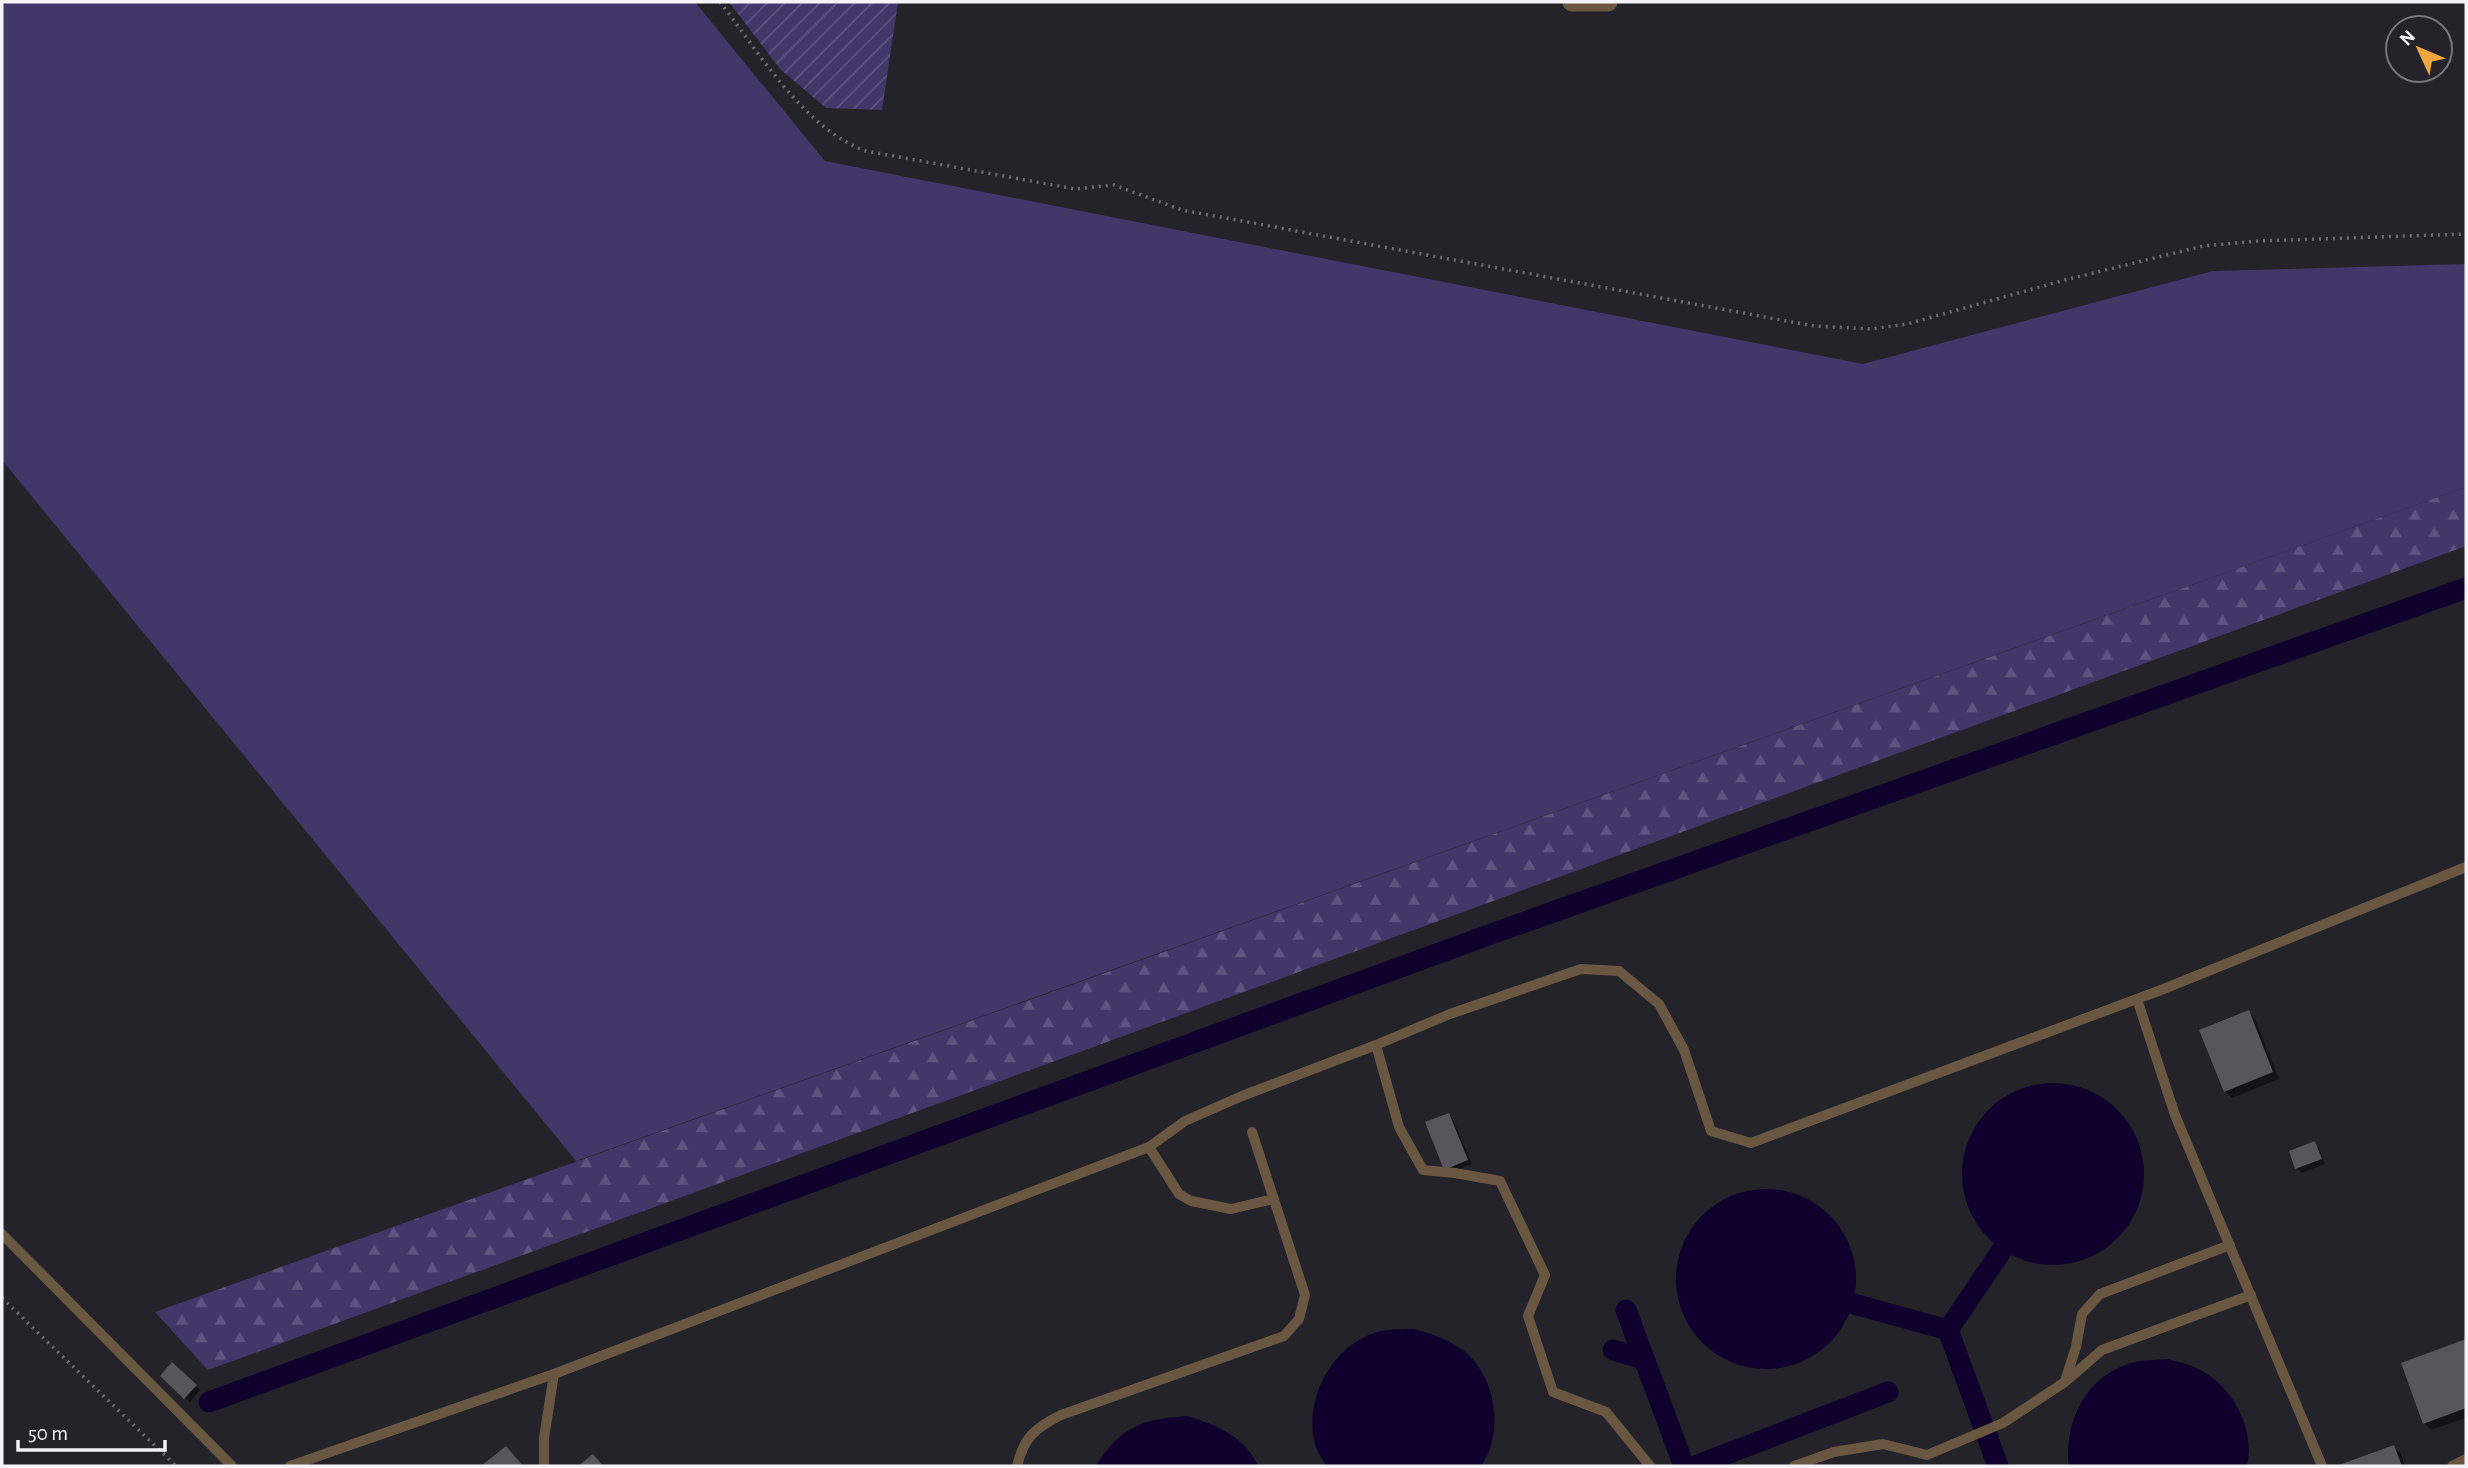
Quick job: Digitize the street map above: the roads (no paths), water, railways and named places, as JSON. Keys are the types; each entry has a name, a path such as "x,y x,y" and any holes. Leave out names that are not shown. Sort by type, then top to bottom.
{"street":[{"path":"1572,2 1608,2"}],"lane":[{"path":"290,1466 554,1374 1149,1147 1185,1121 1242,1096 1450,1014 1581,969 1619,971 1659,1004 1684,1049 1711,1131 1751,1143 2137,999 2466,867"},
{"path":"2137,999 2175,1115 2322,1466"},
{"path":"1376,1045 1399,1127 1423,1170 1500,1181 1545,1275 1528,1316 1553,1392 1606,1412 1650,1466"},
{"path":"1017,1466 1022,1446 1039,1426 1061,1415 1284,1336 1299,1319 1305,1295 1252,1132"},
{"path":"1149,1147 1179,1194 1191,1202 1231,1209 1274,1199"},
{"path":"2,1234 232,1466"},
{"path":"2065,1382 2076,1348 2082,1314 2100,1294 2230,1245"},
{"path":"1794,1466 1834,1452 1883,1444 1927,1455 2003,1423 2065,1382 2102,1350 2251,1295"},
{"path":"544,1466 544,1438 554,1374"},
{"path":"2452,1466 2466,1459"}],"waterway":[{"path":"209,1402 1505,929 2466,588"},
{"path":"1948,1330 2002,1250"},
{"path":"1854,1304 1948,1330 1998,1466"},
{"path":"1626,1310 1684,1466"},
{"path":"1613,1350 1644,1359"},
{"path":"1695,1466 1888,1392"}]}
